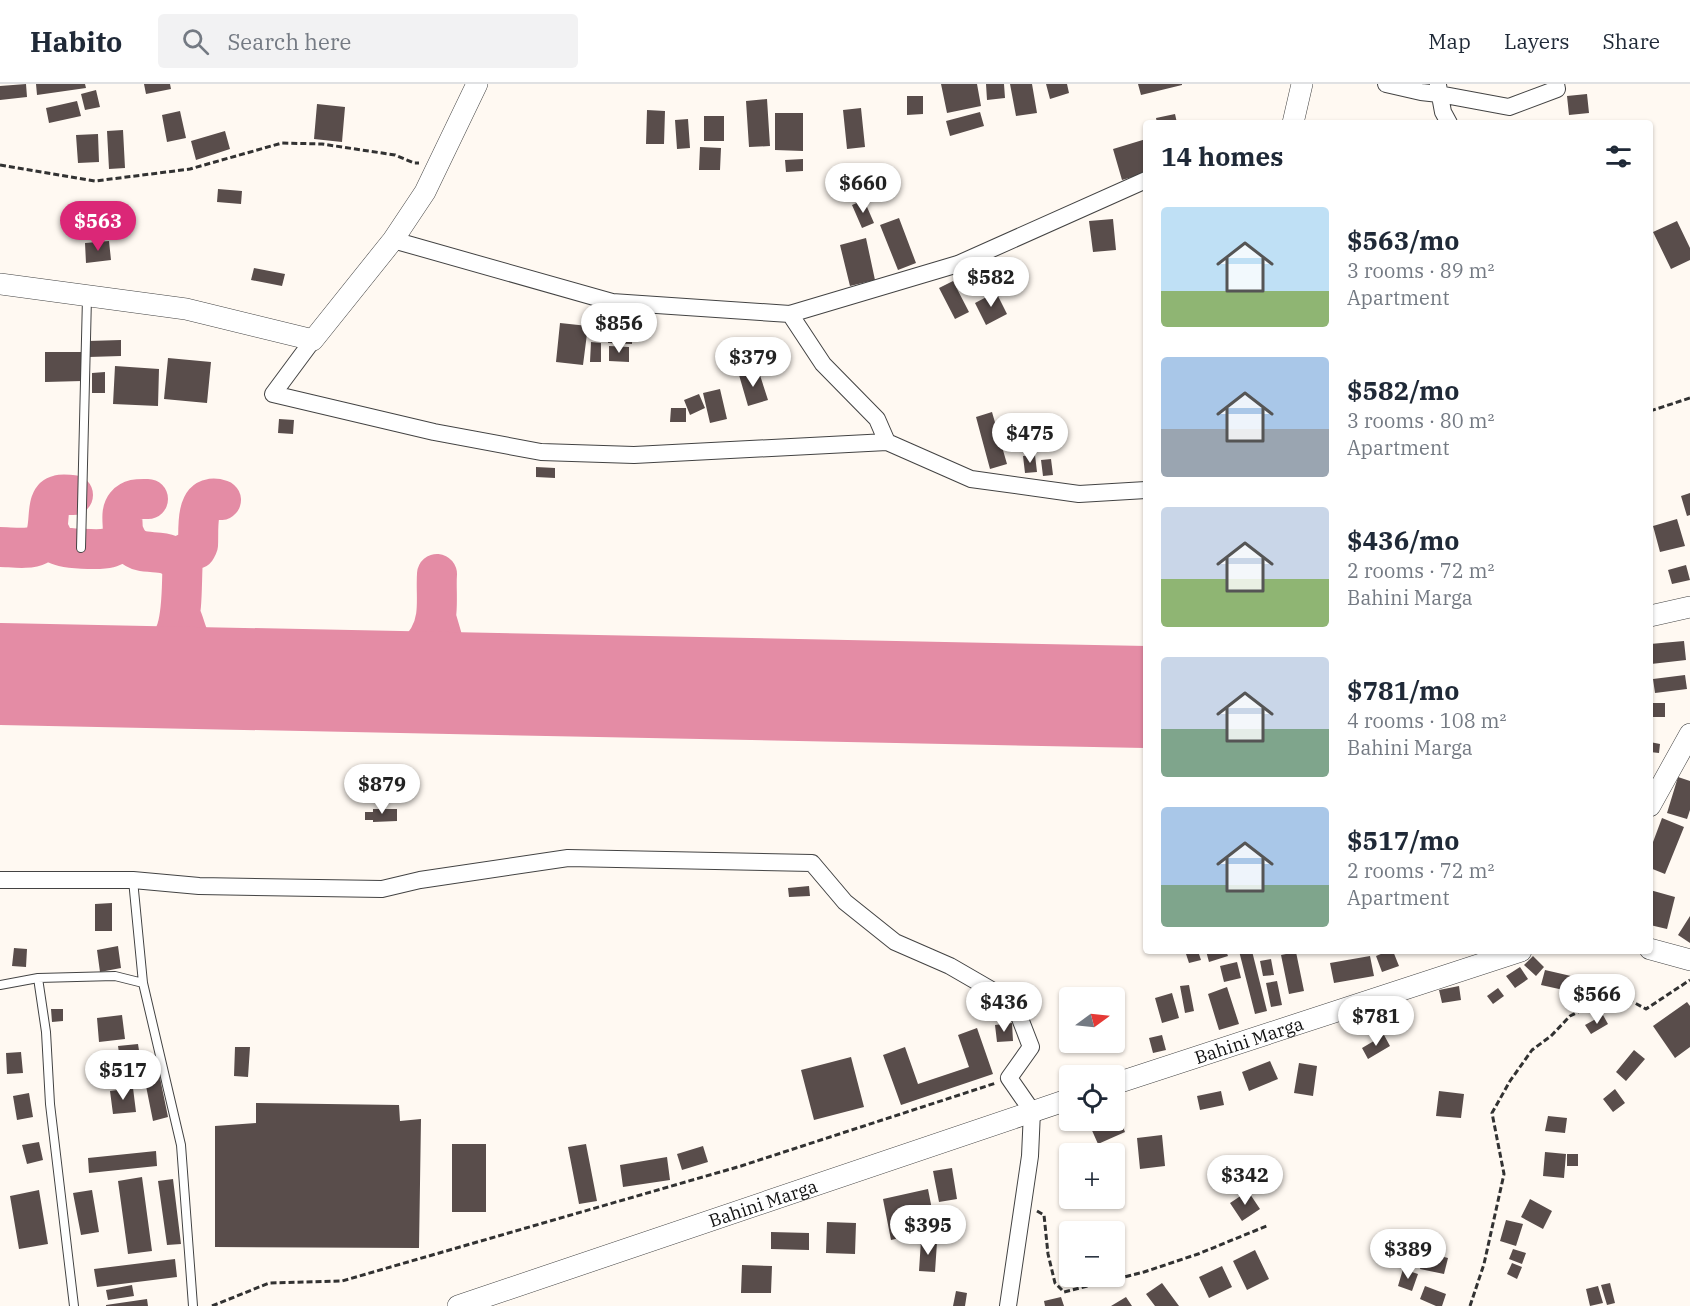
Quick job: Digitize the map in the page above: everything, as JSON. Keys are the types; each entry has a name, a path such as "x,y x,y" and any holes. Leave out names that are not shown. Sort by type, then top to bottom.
{"street":[{"path":"477,84 425,192 393,240 273,394 434,432 541,452 634,455 887,442 971,479 1079,494 1143,490"},
{"path":"1294,120 1302,84"},
{"path":"1386,84 1421,92 1438,89 1509,107 1557,89 1556,84"},
{"path":"1438,89 1443,112 1447,120"},
{"path":"393,240 612,302 790,315 958,264 1143,181"},
{"path":"0,284 186,309 313,340"},
{"path":"790,315 823,364 877,419 887,442"},
{"path":"1653,615 1690,607"},
{"path":"1653,801 1690,734"},
{"path":"0,880 133,880 199,886 382,889 420,880 568,858 812,863 845,902 895,942 950,966 1014,1003 1031,1047 1009,1078 1032,1111 1030,1156 1008,1306"},
{"path":"1653,950 1690,960"},
{"name":"Bahini Marga","path":"1125,1080 1512,954"},
{"name":"Bahini Marga","path":"458,1306 1059,1102"}],"lane":[{"path":"81,548 87,296"},
{"path":"133,880 143,983 181,1145 193,1306"},
{"path":"0,986 38,978 116,976 143,983"},
{"path":"38,978 46,1032 50,1104 74,1306"}],"path":[{"path":"0,165 95,181 190,169 282,143 322,144 395,155 414,163 440,161"},
{"path":"1653,410 1690,398"},
{"path":"1470,1306 1484,1264 1504,1174 1492,1113 1510,1081 1532,1050 1551,1036 1570,1016 1602,1000 1624,997 1647,1009 1690,980"},
{"path":"212,1306 269,1283 342,1281 741,1166 1009,1078"},
{"path":"1022,1204 1044,1215 1048,1254 1055,1283 1064,1292 1144,1272 1198,1254 1269,1225"}],"building":[{"path":"26,84 27,97 0,100 0,86"},
{"path":"36,84 85,84 86,88 37,95"},
{"path":"144,84 170,84 171,89 146,94"},
{"path":"941,84 977,84 981,106 947,113"},
{"path":"986,84 1004,84 1005,98 987,100"},
{"path":"1010,84 1032,84 1037,113 1016,116"},
{"path":"1046,84 1067,84 1069,93 1050,99"},
{"path":"1138,84 1182,84 1182,85 1141,95"},
{"path":"96,90 100,107 85,110 81,94"},
{"path":"1587,94 1589,113 1569,115 1567,96"},
{"path":"907,96 923,96 923,114 907,115"},
{"path":"767,99 770,146 749,147 746,101"},
{"path":"77,101 81,116 49,123 46,108"},
{"path":"317,104 345,107 342,142 314,139"},
{"path":"861,108 865,147 847,149 843,110"},
{"path":"647,110 665,111 664,144 646,144"},
{"path":"180,111 186,138 167,142 162,115"},
{"path":"980,112 984,126 950,136 946,121"},
{"path":"775,113 803,113 803,151 775,150"},
{"path":"1175,114 1176,120 1156,120 1156,118"},
{"path":"704,116 724,116 724,141 704,141"},
{"path":"688,119 690,148 677,149 675,120"},
{"path":"123,130 125,168 109,169 107,131"},
{"path":"225,131 230,149 196,160 191,141"},
{"path":"98,134 99,162 78,163 76,135"},
{"path":"1143,140 1143,174 1122,180 1113,149"},
{"path":"700,147 721,148 720,170 699,170"},
{"path":"803,159 803,171 786,172 785,160"},
{"path":"218,189 242,191 241,204 217,202"},
{"path":"864,200 874,223 862,228 852,205"},
{"path":"899,218 916,263 898,270 880,225"},
{"path":"1113,219 1116,250 1093,252 1089,221"},
{"path":"1677,221 1690,248 1690,260 1671,269 1653,232"},
{"path":"866,238 875,280 850,286 840,245"},
{"path":"109,241 111,260 86,263 85,243"},
{"path":"983,267 992,284 979,291 970,274"},
{"path":"254,268 285,274 282,286 251,280"},
{"path":"953,281 969,312 955,319 939,288"},
{"path":"996,292 1007,314 986,325 975,303"},
{"path":"609,308 633,308 632,344 608,343"},
{"path":"560,323 588,326 583,365 556,362"},
{"path":"121,340 121,356 89,357 88,341"},
{"path":"591,342 601,343 601,362 590,362"},
{"path":"609,346 629,347 629,362 609,361"},
{"path":"45,352 81,352 82,381 45,382"},
{"path":"168,358 211,362 207,403 164,399"},
{"path":"115,366 159,369 158,406 113,404"},
{"path":"758,369 768,400 748,406 739,375"},
{"path":"105,372 105,393 92,393 92,373"},
{"path":"720,389 727,419 710,423 703,393"},
{"path":"699,394 705,408 690,415 684,400"},
{"path":"671,408 686,408 686,422 670,422"},
{"path":"992,412 1007,464 990,469 976,417"},
{"path":"279,419 294,420 293,434 278,433"},
{"path":"1046,432 1048,444 1039,446 1037,434"},
{"path":"1035,455 1037,472 1025,473 1023,456"},
{"path":"1051,459 1053,475 1043,476 1041,460"},
{"path":"536,467 555,468 555,478 536,477"},
{"path":"1690,493 1690,515 1687,516 1681,496"},
{"path":"1677,519 1685,546 1660,552 1653,526"},
{"path":"1686,565 1690,580 1672,584 1668,570"},
{"path":"1684,641 1686,660 1653,664 1653,644"},
{"path":"1685,675 1687,689 1655,693 1653,679"},
{"path":"1653,703 1665,703 1665,717 1653,717"},
{"path":"1653,743 1660,744 1659,753 1653,752"},
{"path":"1678,777 1690,781 1690,810 1687,819 1667,813"},
{"path":"373,809 397,809 397,821 365,820 365,812 373,812"},
{"path":"1662,818 1684,827 1665,874 1653,869 1653,842"},
{"path":"809,886 810,896 789,897 788,888"},
{"path":"1653,891 1675,897 1667,929 1653,926"},
{"path":"112,903 112,931 95,931 95,904"},
{"path":"1690,916 1690,943 1678,935"},
{"path":"118,946 121,968 100,972 97,950"},
{"path":"14,948 27,949 26,967 12,966"},
{"path":"1186,954 1199,954 1201,960 1189,963"},
{"path":"1207,954 1227,954 1228,956 1209,962"},
{"path":"1240,954 1253,954 1267,1011 1255,1014"},
{"path":"1296,954 1304,991 1289,994 1281,955"},
{"path":"1394,954 1399,966 1382,972 1376,956"},
{"path":"1370,956 1374,976 1334,983 1330,963"},
{"path":"1533,956 1544,967 1536,976 1524,965"},
{"path":"1271,959 1274,975 1263,976 1260,961"},
{"path":"1237,962 1241,978 1224,982 1220,966"},
{"path":"1520,967 1528,979 1515,988 1506,976"},
{"path":"1545,970 1571,976 1568,991 1541,985"},
{"path":"1277,981 1282,1005 1271,1007 1266,983"},
{"path":"1189,985 1194,1011 1185,1013 1180,986"},
{"path":"1459,986 1461,1000 1442,1003 1439,990"},
{"path":"1227,987 1239,1024 1219,1030 1208,994"},
{"path":"1498,988 1504,996 1493,1004 1487,996"},
{"path":"1172,993 1179,1018 1162,1023 1155,998"},
{"path":"1687,1002 1690,1006 1690,1047 1675,1058 1653,1026"},
{"path":"51,1009 63,1009 63,1021 52,1022"},
{"path":"122,1015 125,1039 99,1042 97,1018"},
{"path":"1603,1015 1608,1024 1591,1034 1585,1025"},
{"path":"1357,1022 1369,1022 1369,1031 1357,1031"},
{"path":"1012,1023 1013,1041 997,1042 995,1025"},
{"path":"977,1028 993,1074 901,1105 883,1055 905,1047 918,1084 969,1067 958,1035"},
{"path":"1162,1035 1166,1050 1153,1053 1149,1038"},
{"path":"1384,1035 1390,1046 1368,1059 1362,1048"},
{"path":"138,1044 142,1070 122,1073 118,1046"},
{"path":"235,1047 250,1047 248,1077 234,1076"},
{"path":"1634,1050 1645,1059 1626,1081 1616,1072"},
{"path":"21,1052 23,1073 7,1074 6,1053"},
{"path":"851,1057 864,1107 814,1120 801,1070"},
{"path":"1270,1061 1278,1079 1249,1091 1242,1072"},
{"path":"1299,1063 1317,1066 1313,1096 1294,1093"},
{"path":"159,1073 168,1117 153,1121 144,1076"},
{"path":"133,1088 136,1112 113,1114 110,1091"},
{"path":"1615,1089 1625,1103 1613,1112 1603,1099"},
{"path":"1221,1091 1224,1105 1200,1110 1197,1096"},
{"path":"1439,1091 1464,1094 1461,1118 1436,1116"},
{"path":"29,1093 33,1117 17,1120 13,1096"},
{"path":"256,1103 399,1105 400,1121 421,1119 419,1248 215,1247 215,1126 256,1123"},
{"path":"1548,1116 1567,1118 1565,1133 1545,1131"},
{"path":"1092,1131 1125,1131 1100,1143 1098,1143"},
{"path":"1162,1135 1165,1166 1140,1169 1137,1138"},
{"path":"39,1142 43,1160 27,1164 22,1145"},
{"path":"452,1144 486,1144 486,1212 452,1212"},
{"path":"586,1144 597,1201 579,1204 568,1147"},
{"path":"703,1146 708,1162 682,1170 677,1154"},
{"path":"156,1151 157,1166 89,1173 88,1158"},
{"path":"1545,1152 1566,1154 1564,1178 1543,1176"},
{"path":"1567,1154 1578,1154 1578,1166 1567,1166"},
{"path":"667,1157 670,1180 623,1187 620,1165"},
{"path":"952,1168 957,1199 939,1202 933,1171"},
{"path":"142,1177 152,1251 128,1254 118,1181"},
{"path":"173,1179 181,1244 167,1245 158,1181"},
{"path":"928,1189 936,1230 891,1240 883,1199"},
{"path":"39,1190 48,1244 19,1249 10,1196"},
{"path":"92,1190 99,1232 81,1235 73,1193"},
{"path":"1248,1191 1260,1209 1242,1221 1230,1203"},
{"path":"1530,1199 1552,1211 1543,1229 1521,1217"},
{"path":"1506,1220 1523,1224 1516,1246 1500,1241"},
{"path":"827,1222 856,1223 855,1254 826,1253"},
{"path":"771,1232 809,1233 809,1250 771,1249"},
{"path":"921,1240 937,1242 935,1272 919,1271"},
{"path":"1513,1249 1526,1253 1522,1264 1509,1259"},
{"path":"1255,1250 1269,1279 1247,1290 1233,1261"},
{"path":"1424,1252 1448,1258 1444,1274 1420,1269"},
{"path":"175,1259 177,1277 97,1287 94,1269"},
{"path":"1512,1263 1522,1267 1517,1279 1507,1274"},
{"path":"742,1265 772,1266 771,1293 741,1293"},
{"path":"1222,1266 1232,1287 1209,1298 1199,1277"},
{"path":"1403,1269 1418,1274 1412,1291 1398,1286"},
{"path":"1162,1283 1179,1306 1155,1306 1146,1294"},
{"path":"1610,1283 1615,1303 1607,1305 1601,1285"},
{"path":"132,1285 134,1296 108,1300 106,1290"},
{"path":"1425,1286 1446,1294 1442,1306 1436,1306 1420,1299"},
{"path":"1598,1286 1603,1303 1590,1306 1586,1289"},
{"path":"956,1291 967,1293 965,1306 953,1306"},
{"path":"1061,1297 1064,1306 1045,1306 1044,1301"},
{"path":"1126,1297 1132,1306 1111,1306"},
{"path":"147,1299 148,1306 106,1306 106,1305"}],"taxiway":[{"path":"0,547 24,548 38,545 46,533 49,510 54,498 61,495 73,495"},
{"path":"48,529 55,542 61,546 82,549 109,548 116,544 122,535 122,514 126,505 133,500 148,499"},
{"path":"119,677 146,668 160,658 169,646 179,619 183,558 186,553 196,549 198,545 202,506 211,499 221,500"},
{"path":"123,531 126,538 137,549 164,553 177,560 182,568"},
{"path":"369,682 412,657 428,640 436,616 437,574"},
{"path":"181,616 189,638 199,653 213,664 245,679"},
{"path":"436,617 443,641 453,656 488,684"}],"runway":[{"path":"0,674 1143,697"}]}
